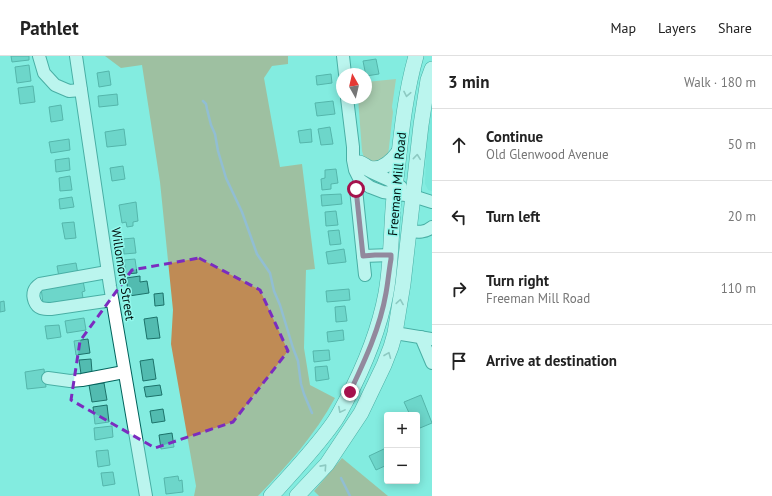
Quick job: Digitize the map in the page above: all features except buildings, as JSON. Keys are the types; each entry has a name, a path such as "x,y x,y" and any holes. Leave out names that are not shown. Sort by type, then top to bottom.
{"main road":[{"name":"Freeman Mill Road","path":"271,496 312,451 335,420 367,357 386,294 391,255 395,188 399,152 406,98 416,56"},
{"name":"Freeman Mill Road","path":"297,496 327,464 361,413 391,347 395,333 403,284 421,124 428,80 432,69"},
{"path":"360,163 376,169 392,161 399,152"}],"street":[{"path":"39,56 44,73 55,85 69,91 81,90"},
{"name":"Willomore Street","path":"76,56 112,300 146,496"},
{"path":"343,56 344,68"},
{"path":"348,104 353,160 355,170 360,180 370,187 383,192 395,188"},
{"path":"352,147 356,158 372,173 395,188 432,202"},
{"path":"356,189 365,275"},
{"path":"409,232 422,232 432,227"},
{"path":"363,256 391,255"},
{"path":"108,272 40,284 33,292 36,305 41,308 51,309 112,300"},
{"path":"395,333 426,338 432,363"},
{"path":"48,378 82,380 124,372"}],"highlighted area":[{"path":"199,258 260,290 288,351 233,422 155,448 71,400 80,341 132,270"}],"shaded area":[{"path":"105,56 288,56 288,64 272,66 264,78 280,167 302,164 315,269 306,270 304,348 310,385 335,398 319,425 300,450 258,496 194,496 196,486 171,344 173,310 160,182 142,65 121,68"},
{"path":"396,79 388,156 374,163 364,158 362,151 358,104 372,104 372,81"},
{"path":"432,98 432,191 428,190 425,184 427,130"},
{"path":"342,458 388,496 319,496 314,491"}],"waterway":[{"path":"203,101 206,104 211,125 215,134 218,151 226,178 242,212 257,254 270,273 274,291 298,361 301,384 312,413"},
{"path":"341,478 350,496"}],"route":[{"path":"350,392 367,357 378,323 386,294 391,259 391,255 363,256 356,189"}]}
